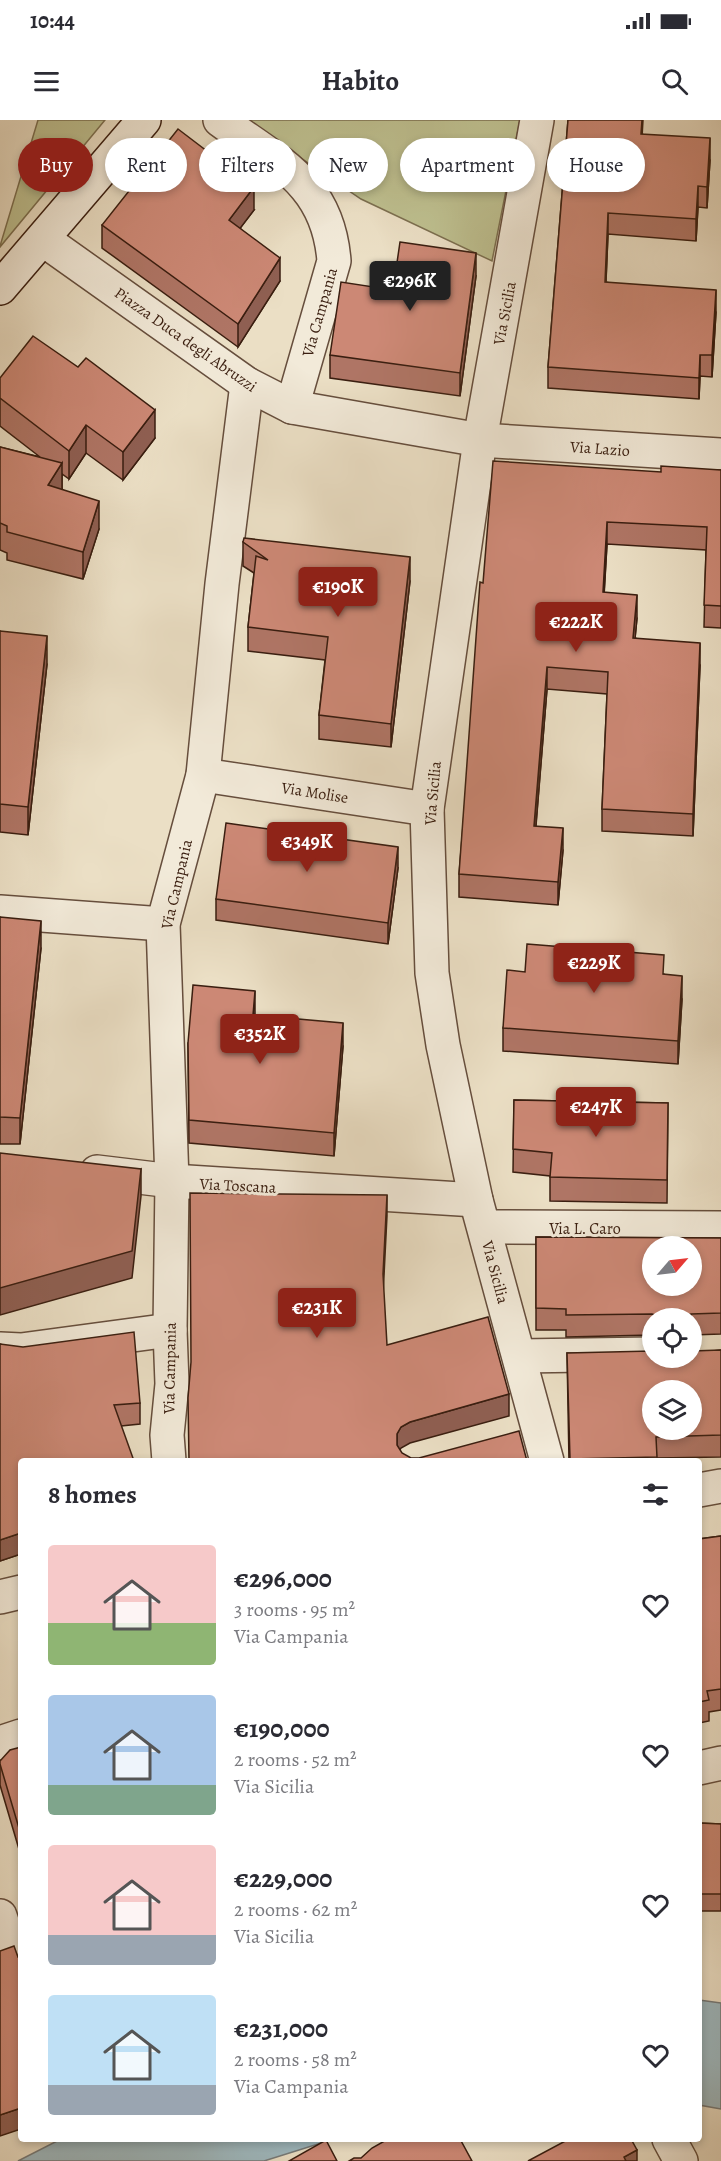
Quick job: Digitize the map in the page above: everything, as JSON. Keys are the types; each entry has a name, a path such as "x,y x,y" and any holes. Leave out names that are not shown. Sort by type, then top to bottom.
{"street":[{"path":"0,288 44,240 144,120"},
{"name":"Via Campania","path":"220,120 311,191 325,214 332,235 334,261 292,407"},
{"name":"Via Sicilia","path":"537,120 480,440 427,809 432,973 443,1045 480,1214 546,1458"},
{"name":"Piazza Duca degli Abruzzi","path":"44,240 247,384 292,407 480,440"},
{"name":"Via Campania","path":"169,1458 167,1435 172,1384 170,1330 172,1181 163,924 204,775 222,584 247,384"},
{"name":"Via Lazio","path":"480,440 721,455"},
{"name":"Via Molise","path":"204,775 427,809"},
{"path":"0,912 163,924"},
{"name":"Via Toscana","path":"69,1169 480,1214"},
{"name":"Via L. Caro","path":"480,1214 721,1228"},
{"path":"0,1349 21,1350 170,1330"},
{"path":"520,1356 642,1354"},
{"path":"506,1437 539,1427"},
{"path":"702,1489 721,1486"},
{"path":"0,1597 18,1593"},
{"path":"0,1743 18,1737"},
{"path":"702,1767 721,1763"},
{"path":"0,1916 11,1948"},
{"path":"671,2142 681,2161"}],"green space":[{"path":"38,120 105,120 90,138 33,138"},
{"path":"245,120 520,120 516,138 400,138 400,192 506,192 492,261 351,192 388,192 388,138 308,138 308,163 296,155 296,138 271,138"},
{"path":"18,186 18,192 45,192 0,247"}],"water":[{"path":"702,2000 721,2003 721,2109 702,2106"},
{"path":"55,2142 324,2142 264,2161 18,2161"}],"building":[{"path":"568,120 642,120 641,134 710,138 707,187 698,186 696,219 608,213 605,282 716,290 712,355 700,355 699,378 548,367 562,192 645,192 645,138 567,138"},
{"path":"178,129 199,145 199,192 250,192 229,220 280,258 238,324 102,225 128,192 187,192 187,138 171,138"},
{"path":"400,242 476,253 460,373 330,355 341,282 393,290"},
{"path":"33,336 78,367 86,358 155,410 123,452 86,425 69,451 0,398 0,378"},
{"path":"0,447 62,463 48,485 99,501 83,552 7,532 7,526 0,523"},
{"path":"493,461 661,472 661,466 721,470 721,606 704,605 707,527 607,522 603,592 637,595 633,638 700,643 693,814 602,809 608,672 547,667 534,826 563,828 558,882 459,874 480,582 483,583"},
{"path":"244,538 410,557 391,724 319,715 328,637 248,627 256,556 268,560 243,542"},
{"path":"0,631 47,636 28,807 0,804"},
{"path":"226,823 398,847 388,923 216,899"},
{"path":"0,917 41,921 20,1118 0,1117"},
{"path":"527,944 664,955 663,974 682,976 678,1041 503,1028 507,970 525,972"},
{"path":"193,985 255,991 253,1015 343,1023 334,1133 189,1120 188,1043"},
{"path":"514,1100 668,1103 667,1180 550,1177 552,1153 513,1149"},
{"path":"0,1153 141,1169 132,1251 0,1288"},
{"path":"190,1193 387,1195 383,1274 387,1345 488,1317 509,1394 410,1422 401,1427 397,1434 397,1445 402,1453 411,1458 189,1458 188,1398 191,1362"},
{"path":"536,1237 642,1238 642,1296 702,1296 702,1238 721,1238 721,1313 702,1314 702,1308 642,1308 642,1314 566,1315 566,1309 536,1308"},
{"path":"134,1332 140,1403 114,1405 133,1458 18,1458 18,1534 0,1540 0,1344 23,1347"},
{"path":"721,1350 721,1435 702,1436 702,1380 642,1380 642,1440 656,1440 657,1457 570,1458 567,1353 642,1351 642,1368 702,1368 702,1351"},
{"path":"519,1431 526,1458 419,1458"},
{"path":"721,1536 721,1689 707,1691 709,1700 702,1701 702,1539"},
{"path":"18,1748 18,1825 0,1764 10,1750"},
{"path":"702,1823 721,1824 721,1894 702,1894"},
{"path":"14,1946 18,1957 18,2109 0,2115 0,1951"},
{"path":"322,2142 327,2142 337,2161 289,2161"},
{"path":"383,2142 462,2142 472,2161 349,2161 361,2158"},
{"path":"563,2142 633,2142 637,2150 624,2157 626,2161 528,2161"}]}
